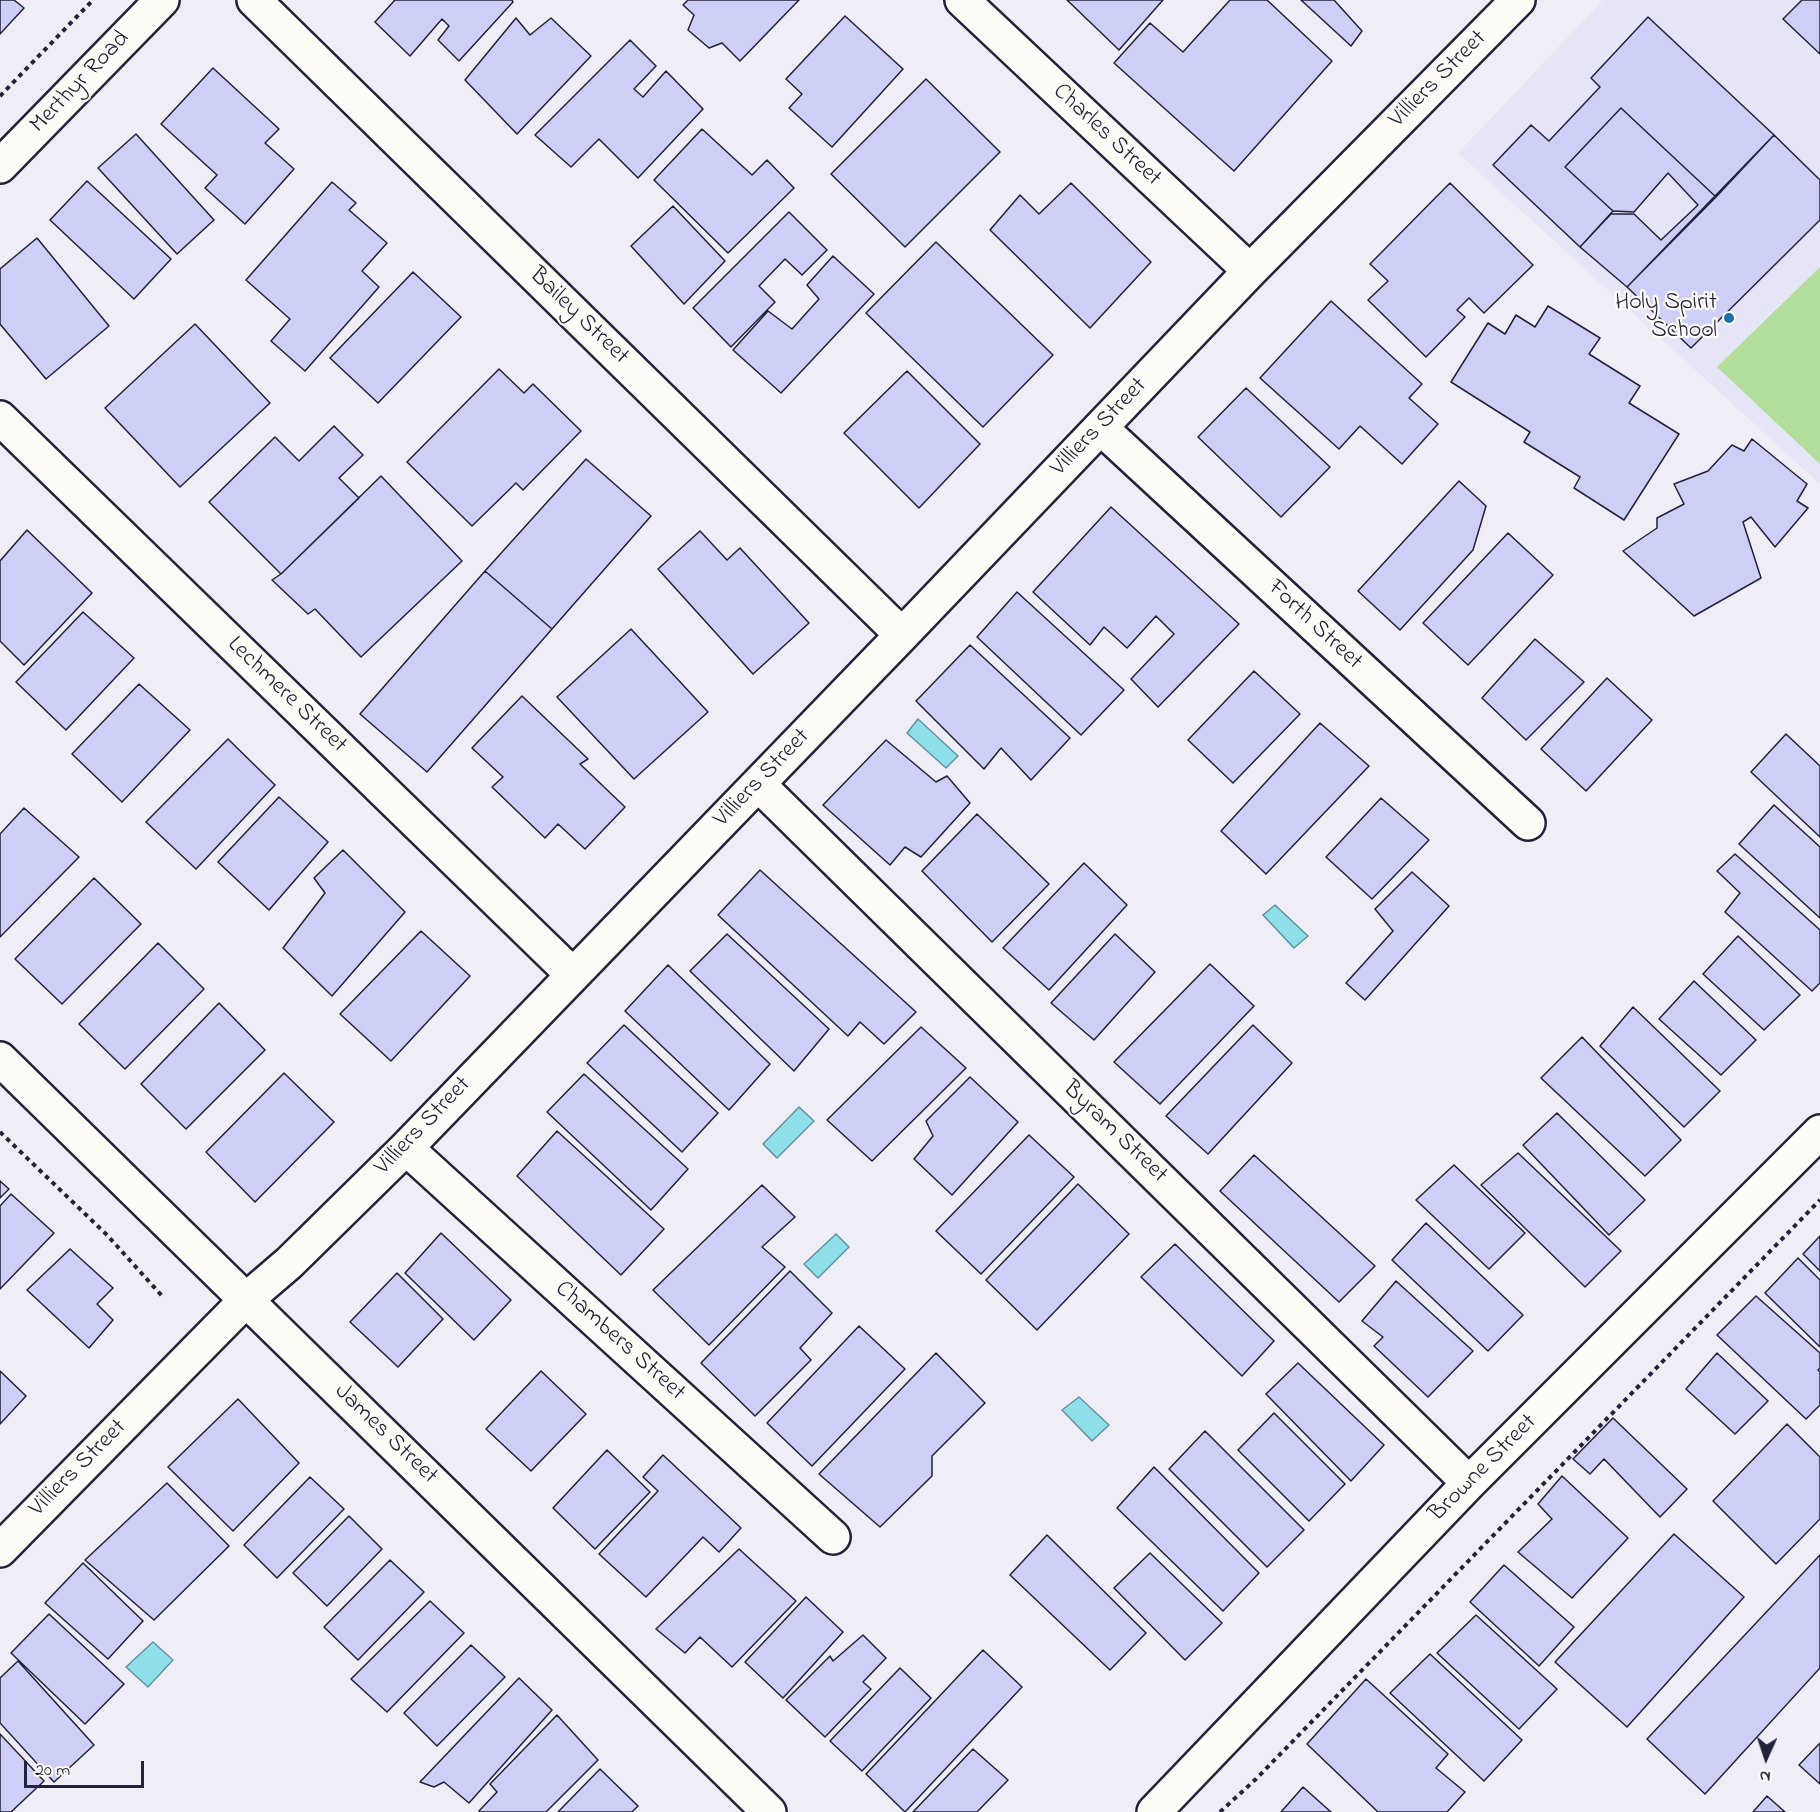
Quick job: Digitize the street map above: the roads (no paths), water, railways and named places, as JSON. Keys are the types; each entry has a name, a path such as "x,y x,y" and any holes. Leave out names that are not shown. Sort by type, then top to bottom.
{"street":[{"name":"Merthyr Road","path":"0,166 162,0"},
{"name":"Bailey Street","path":"255,0 902,635"},
{"name":"Charles Street","path":"962,0 1250,271"},
{"name":"Villiers Street","path":"0,1550 247,1299 289,1263 406,1148 1250,271 1518,0"},
{"name":"Lechmere Street","path":"0,418 572,974"},
{"name":"Forth Street","path":"1101,428 1528,823"},
{"name":"Byram Street","path":"758,784 1469,1483"},
{"name":"James Street","path":"0,1059 769,1812"},
{"name":"Browne Street","path":"1154,1812 1469,1483 1820,1132"},
{"name":"Chambers Street","path":"406,1148 833,1538"}],"water":[{"path":"918,719 958,756 946,768 907,733"},
{"path":"1275,905 1308,936 1294,948 1263,915"},
{"path":"799,1107 814,1121 777,1158 763,1144"},
{"path":"836,1234 849,1247 818,1278 804,1264"},
{"path":"1079,1397 1109,1425 1092,1441 1062,1410"},
{"path":"153,1642 173,1660 148,1687 126,1667"}],"place":[{"name":"Holy Spirit School","path":"1729,318"}]}
